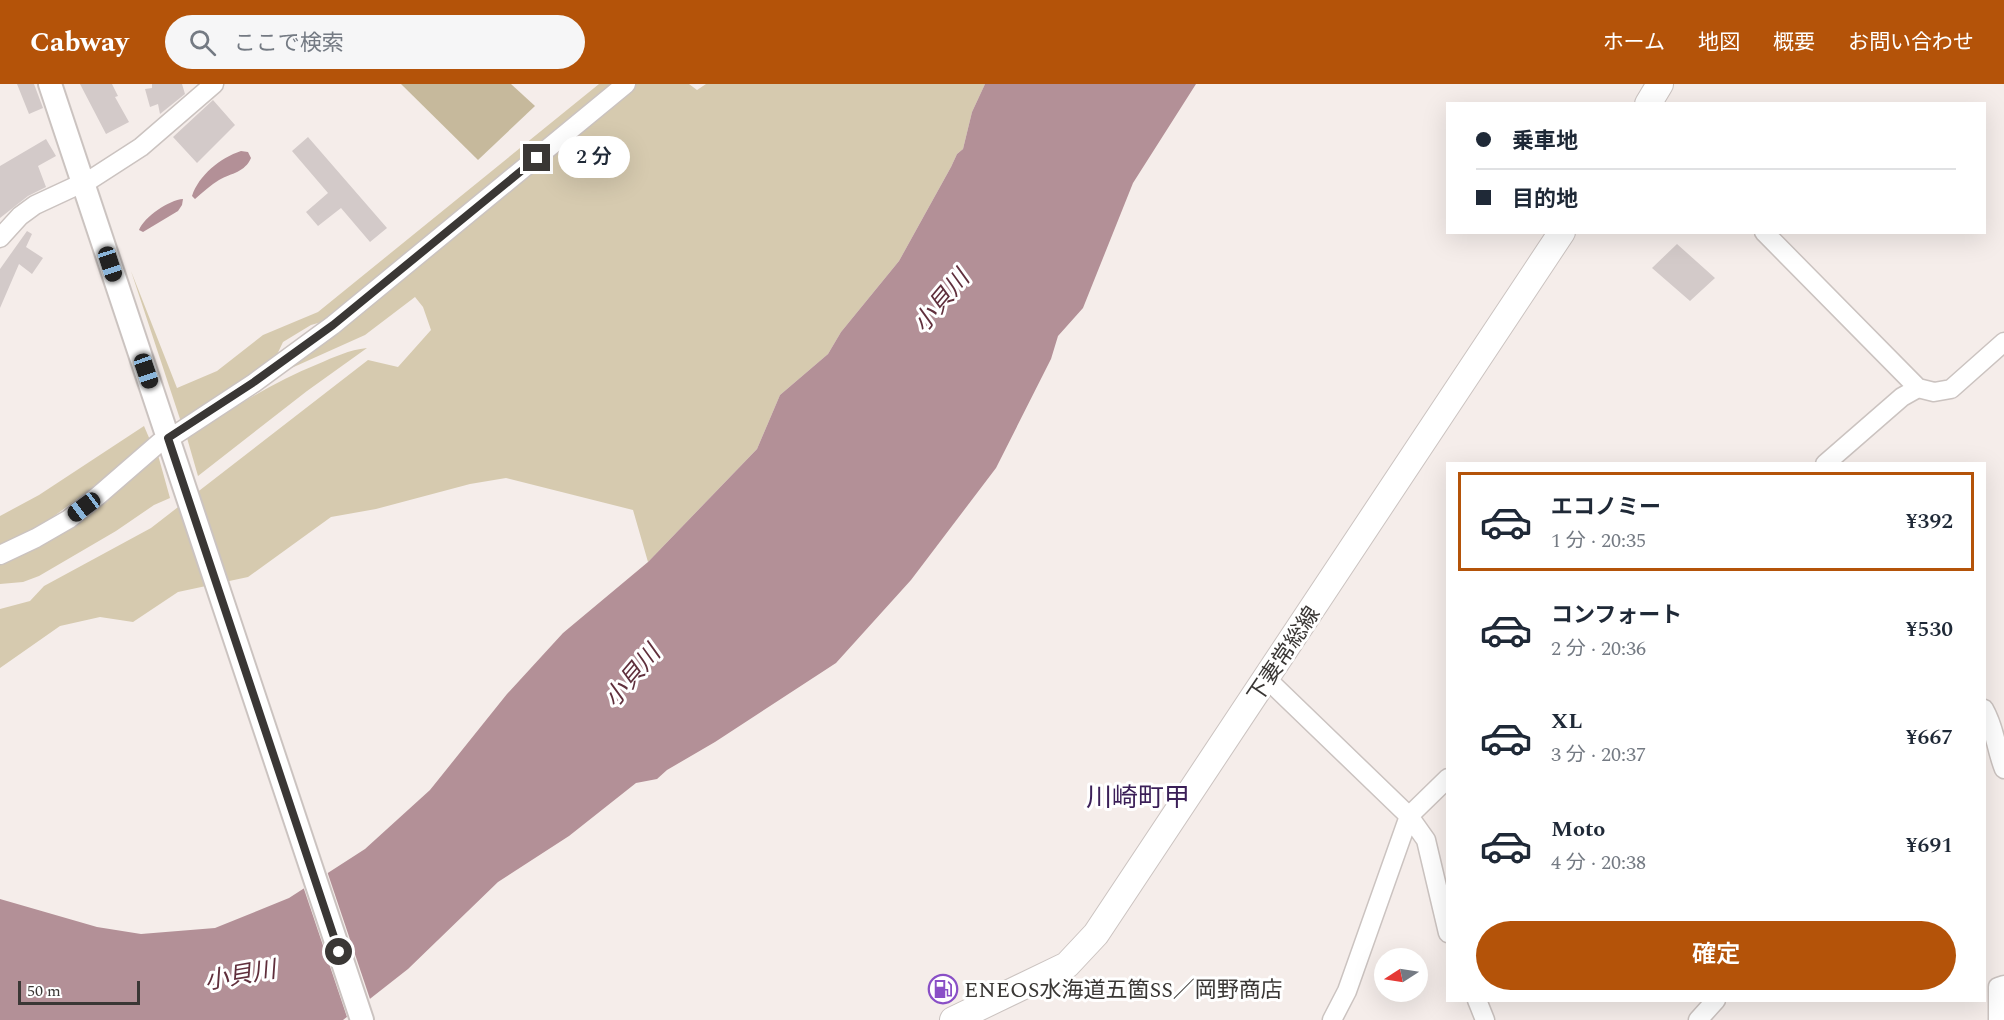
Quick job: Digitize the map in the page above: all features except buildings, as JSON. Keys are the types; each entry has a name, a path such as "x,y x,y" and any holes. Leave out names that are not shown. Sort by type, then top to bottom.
{"main road":[{"path":"1649,102 1660,84"},
{"name":"下妻常総線","path":"953,1020 1067,965 1096,934 1561,234"}],"street":[{"path":"50,84 362,1020"},
{"path":"0,238 20,216 35,205 93,178 141,147 214,84"},
{"path":"0,555 69,519 159,443 171,445 333,325 626,84"},
{"path":"1766,234 1918,387 1934,392 1951,389 2004,342"},
{"path":"1830,462 1902,398 1918,387"},
{"path":"1267,679 1409,816 1426,840 1446,925"},
{"path":"1986,712 1993,724 1998,753 2004,769"},
{"path":"1332,1020 1347,992 1409,816 1446,780"},
{"path":"1998,1020 1998,987 2004,985"},
{"path":"1478,1002 1485,1020"},
{"path":"1698,1020 1714,1002"}],"shaded area":[{"path":"401,84 511,84 535,106 478,160"},
{"path":"599,84 617,84 325,321 311,325 283,342 274,361 181,422 131,271 177,388 217,371 263,335 318,312"},
{"path":"633,84 689,84 697,90 706,84 985,84 972,112 963,149 957,154 899,261 841,332 828,354 780,395 757,449 648,562 633,510 506,478 470,484 376,509 331,517 248,577 178,592 133,622 100,617 60,626 0,668 0,609 30,601 44,586 151,528 368,360 398,367 431,330 423,307 415,297 365,335 276,374"},
{"path":"367,348 307,391 198,476 187,438 267,388 301,371 342,354"},
{"path":"144,426 150,440 115,471 42,525 0,548 0,516 39,495"},
{"path":"158,455 170,498 154,505 116,531 39,576 23,582 0,584 0,560"}],"water":[{"name":"小貝川","path":"985,84 1196,84 1133,183 1083,308 1058,336 1051,359 996,468 911,580 836,663 715,742 667,770 657,779 636,783 569,836 498,882 408,969 343,1020 0,1020 0,899 97,927 141,934 215,928 289,898 365,849 430,790 507,694 563,633 648,562 757,449 780,395 828,354 841,332 899,261 957,154 963,149 972,112"},
{"path":"241,151 248,152 251,158 245,166 238,172 219,180 195,199 192,196 195,188 211,168"},
{"path":"183,199 178,211 143,232 139,230 146,220 158,210 171,202"}],"pier":[{"path":"327,871 371,1002 348,1020 303,886"}],"place":[{"name":"ENEOS水海道五箇SS／岡野商店","path":"943,989"}],"district":[{"name":"川崎町甲","path":"1138,797"}],"route":[{"path":"339,952 168,438 254,382 333,325 537,158"}]}
